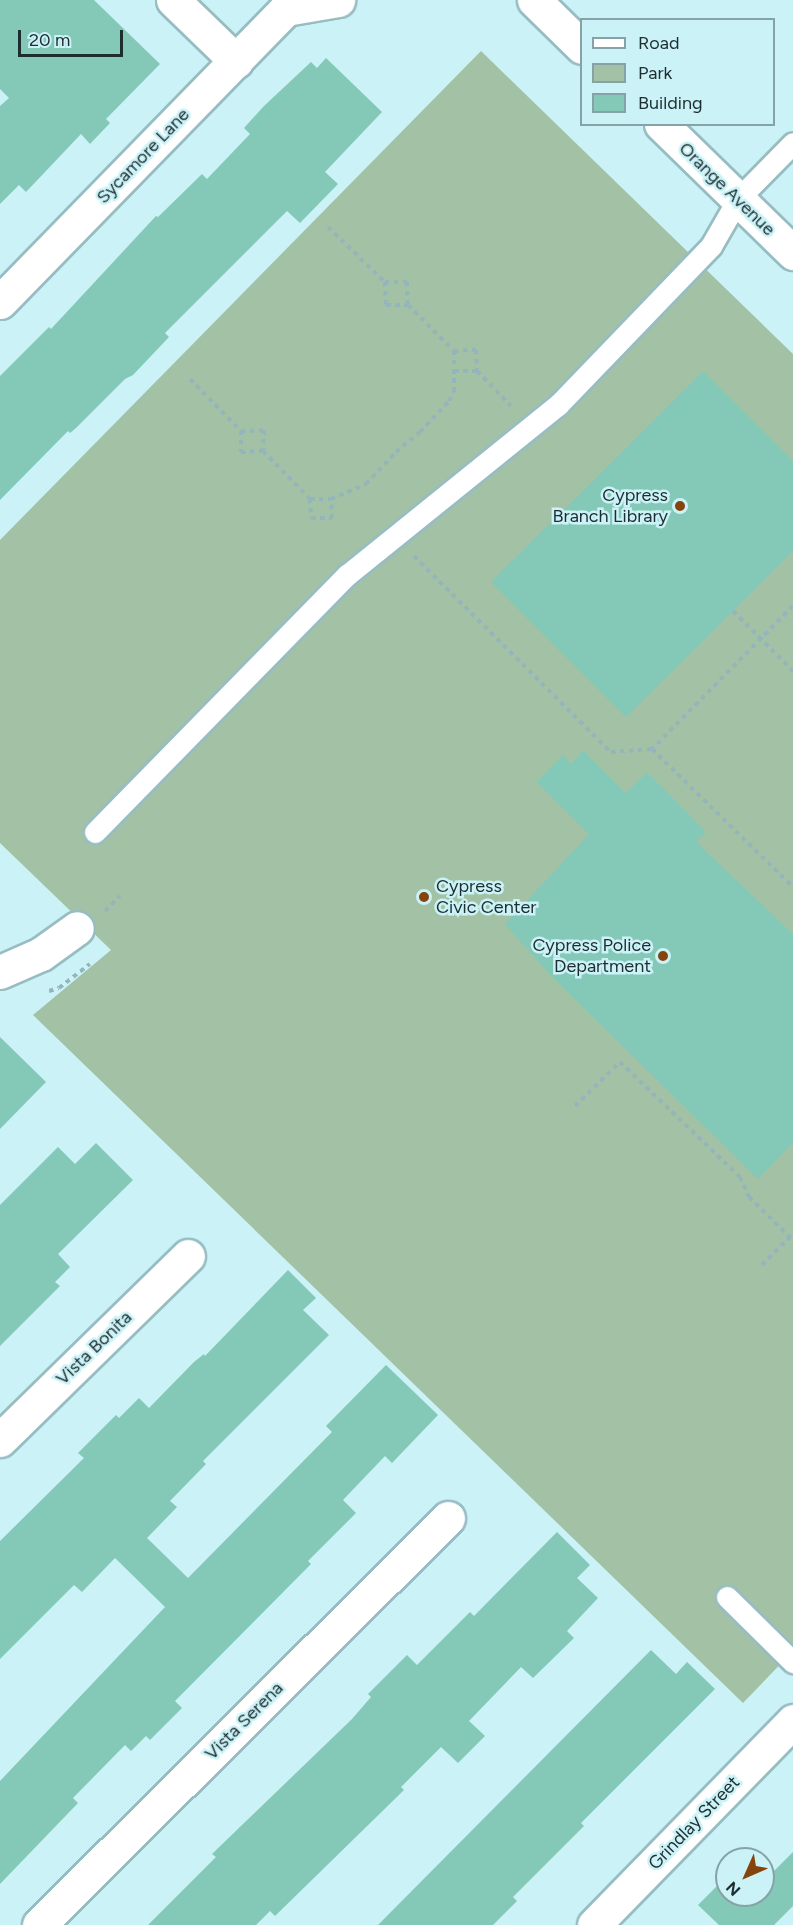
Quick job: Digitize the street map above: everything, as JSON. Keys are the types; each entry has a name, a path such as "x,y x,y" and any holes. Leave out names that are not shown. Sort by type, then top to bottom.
{"street":[{"path":"173,0 236,61"},
{"name":"Sycamore Lane","path":"0,302 236,61 287,5 338,0"},
{"path":"534,0 580,45"},
{"name":"Orange Avenue","path":"663,126 793,253"},
{"path":"0,972 41,954 77,928"},
{"name":"Vista Bonita","path":"0,1440 188,1256"},
{"name":"Vista Serena","path":"39,1925 448,1518"},
{"name":"Grindlay Street","path":"594,1925 787,1738"}],"lane":[{"path":"95,832 347,575 558,405 711,246 738,199 793,143"},
{"path":"727,1597 793,1662"}],"path":[{"path":"328,227 385,282 386,305 408,305"},
{"path":"310,499 331,499 366,484 434,418 454,392 454,351 408,305 407,282 385,282"},
{"path":"454,351 476,350 477,371 531,426"},
{"path":"454,371 477,371"},
{"path":"190,379 241,431 241,452 263,451"},
{"path":"241,431 264,430 263,451 310,499 311,518 332,518 331,499"},
{"path":"412,553 611,752 652,749 793,606"},
{"path":"733,611 793,670"},
{"path":"652,749 793,887"},
{"path":"575,1106 620,1062 740,1177 749,1197 792,1238 762,1265"}],"green space":[{"name":"Cypress Civic Center","path":"481,51 793,354 793,1651 743,1703 33,1015 111,950 0,843 0,540"}],"building":[{"path":"0,0 94,0 160,64 106,119 110,123 90,144 81,134 26,192 19,185 0,204 0,106 9,98 0,89"},
{"path":"326,58 382,112 325,172 338,184 300,223 287,211 165,333 169,337 133,375 125,379 76,428 70,433 68,431 0,500 0,376 49,327 51,329 156,216 158,217 202,174 207,179 250,134 244,128 264,106 311,62 317,68"},
{"name":"Cypress Branch Library","path":"703,371 793,461 793,551 626,717 491,582"},
{"name":"Cypress Police Department","path":"583,750 626,793 647,772 706,832 696,842 793,934 793,1143 758,1179 553,978 505,924 589,834 536,782 563,755 571,764"},
{"path":"0,1037 46,1082 0,1129"},
{"path":"96,1143 133,1180 58,1254 70,1267 55,1282 60,1286 0,1346 0,1205 58,1147 75,1164"},
{"path":"288,1270 316,1298 303,1310 329,1335 203,1461 206,1464 170,1501 177,1507 147,1538 188,1578 332,1432 326,1426 386,1365 438,1415 392,1463 385,1456 343,1500 356,1513 308,1561 311,1564 175,1701 182,1708 150,1740 146,1736 131,1751 125,1745 73,1798 78,1803 0,1884 0,1781 165,1607 115,1558 82,1592 74,1585 0,1659 0,1541 84,1458 78,1453 116,1415 119,1418 139,1398 149,1408 194,1362 204,1354 205,1356"},
{"path":"557,1532 590,1565 577,1578 598,1598 567,1631 574,1638 533,1678 521,1667 469,1721 485,1736 458,1763 441,1747 401,1787 404,1790 275,1916 270,1911 256,1925 148,1925 216,1857 212,1854 352,1719 371,1697 368,1694 407,1655 417,1665 470,1612 474,1616"},
{"path":"651,1650 676,1674 687,1662 715,1689 581,1823 584,1826 513,1897 517,1901 493,1925 378,1925"},
{"path":"793,1852 793,1906 774,1925 719,1925 698,1905 715,1888 715,1907 775,1907 775,1870"}],"place":[{"name":"Cypress Branch Library","path":"680,506"},
{"name":"Cypress Civic Center","path":"424,897"},
{"name":"Cypress Police Department","path":"663,956"}]}
